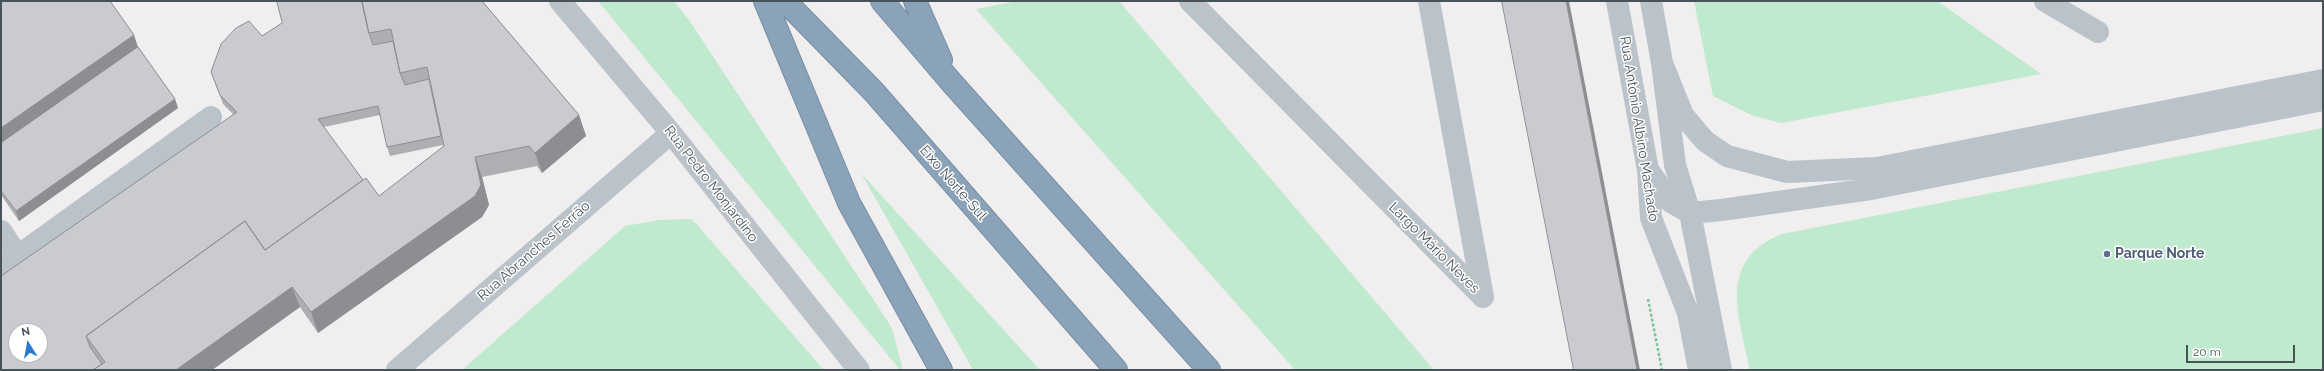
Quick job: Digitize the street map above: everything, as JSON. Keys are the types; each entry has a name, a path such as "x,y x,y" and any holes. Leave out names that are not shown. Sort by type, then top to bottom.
{"highway":[{"path":"765,1 849,203 941,370"},
{"name":"Eixo Norte-Sul","path":"785,1 874,92 1116,370"},
{"path":"882,1 952,83 1209,370"},
{"path":"915,1 952,83"}],"street":[{"name":"Rua Pedro Monjardino","path":"560,1 672,133 859,370"},
{"name":"Largo Mário Neves","path":"1190,1 1484,297 1429,1"},
{"name":"Rua António Albino Machado","path":"1617,1 1648,170 1651,218 1688,313 1699,370"},
{"path":"1651,1 1662,63 1674,165 1690,213 1721,370"},
{"path":"2045,1 2098,32"},
{"path":"1662,63 1683,115 1705,141 1727,156 1787,172 1877,168 2323,80"},
{"path":"1648,170 1671,202 1690,213 1871,189 2323,100"},
{"path":"1,231 10,262 211,116"},
{"name":"Rua Abranches Ferrão","path":"397,370 672,133"}],"green space":[{"path":"598,1 674,1 689,20 892,328 903,370 900,370"},
{"path":"1018,1 1119,1 1434,370 1295,370 976,9"},
{"path":"1694,1 1937,1 2041,74 1781,123 1751,115 1713,96"},
{"path":"2323,128 2323,370 1750,370 1738,310 1737,292 1740,274 1748,259 1761,245 1782,234"},
{"path":"861,173 1040,370 973,370"},
{"path":"692,219 824,370 462,370 625,226 659,220"}],"building":[{"path":"1,1 110,1 134,35 1,128"},
{"path":"277,1 362,1 373,45 393,41 400,73 405,85 429,79 441,136 387,147 378,106 318,119 363,180 265,250 245,221 86,336 90,347 102,364 93,370 1,370 1,276 237,112 220,95 211,72 221,44 236,28 249,21 262,36 282,23"},
{"path":"362,1 482,1 579,115 535,153 529,146 475,157 481,185 475,196 311,312 292,287 176,370 93,370 105,362 86,336 245,221 265,250 366,178 379,196 444,146 427,67 400,73 391,29 369,33"},
{"path":"1502,1 1566,1 1637,370 1574,370"},
{"path":"138,47 175,99 16,211 1,191 1,143"}],"place":[{"name":"Parque Norte","path":"2107,254"}]}
